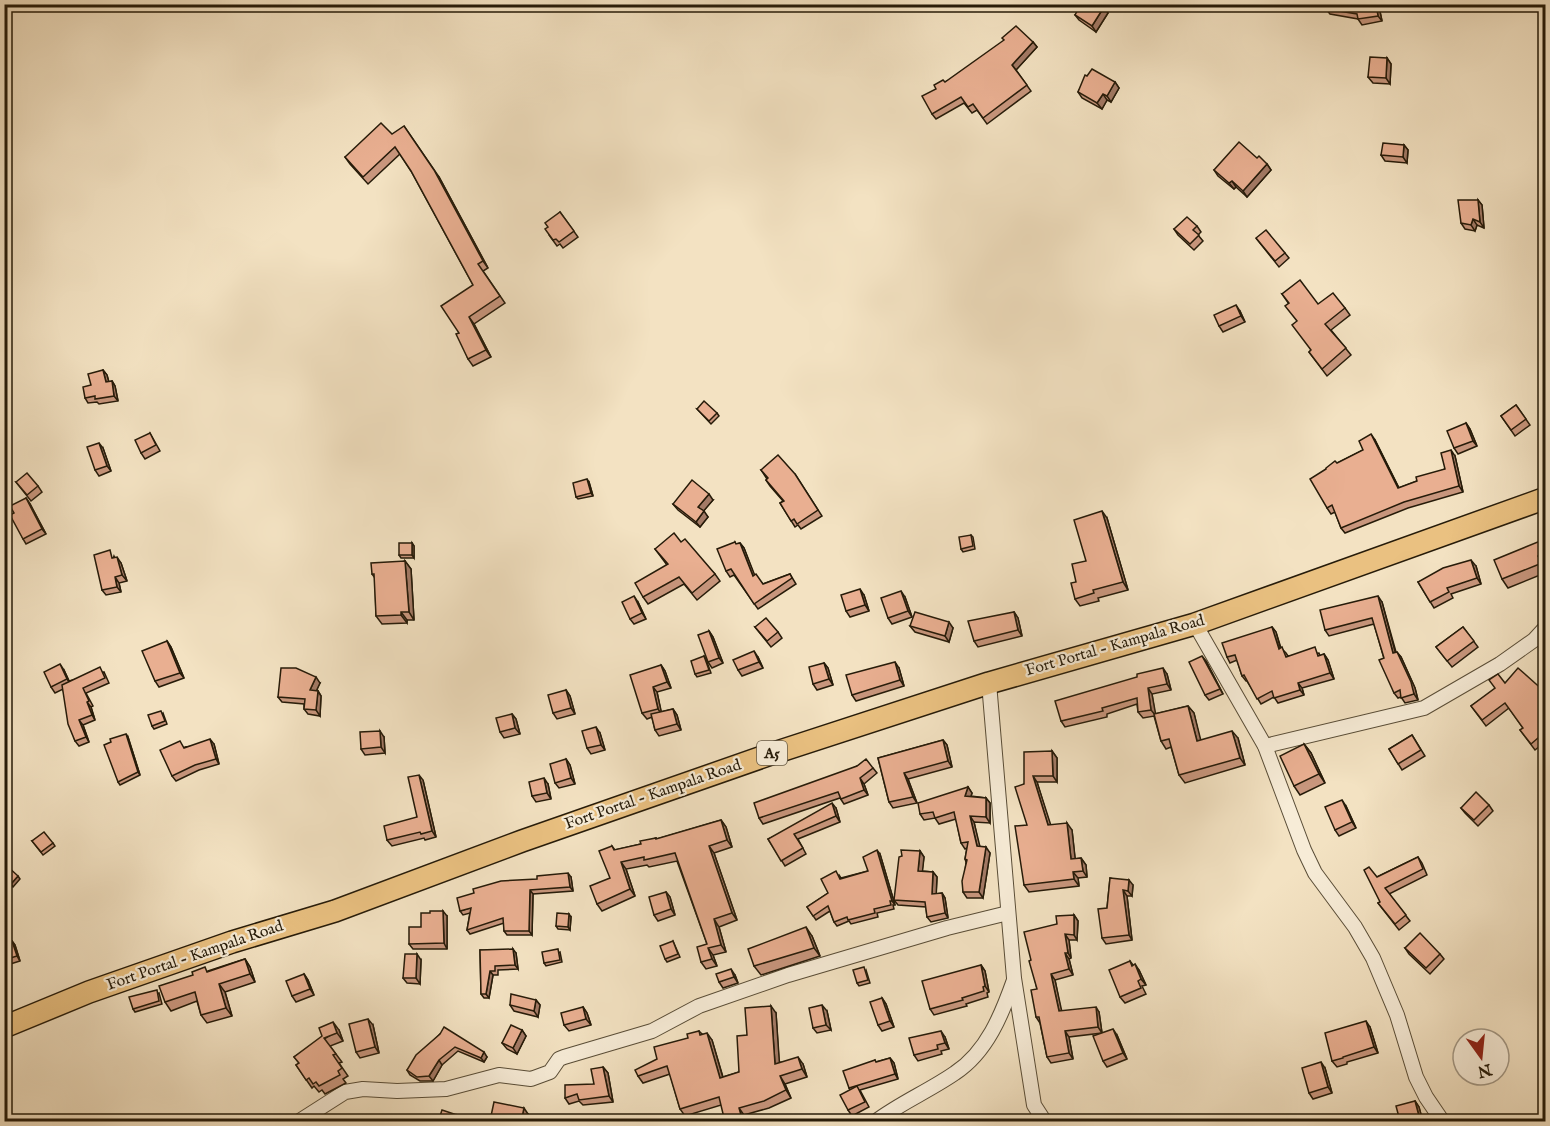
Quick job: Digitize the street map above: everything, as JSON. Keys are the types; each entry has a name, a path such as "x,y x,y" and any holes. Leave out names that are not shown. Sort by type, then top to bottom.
{"main road":[{"name":"Fort Portal - Kampala Road","path":"4,1027 88,992 232,942 335,911 522,841 771,754 989,683 1195,624 1545,498"}],"street":[{"path":"1195,624 1265,746 1315,873 1355,927 1373,958 1397,1014 1416,1077 1443,1122"},
{"path":"1265,746 1424,708 1500,664 1534,640 1545,627"},
{"path":"989,683 1014,978 1034,1106 1032,1122"},
{"path":"298,1122 337,1096 363,1089 397,1091 446,1089 490,1076 531,1079 542,1077 550,1072 564,1056 652,1031 699,1006 740,991 847,957 1008,913"},
{"path":"875,1122 957,1073 969,1062 985,1042 1002,1012 1014,978"},
{"path":"1034,1106 1045,1122"}],"building":[{"path":"1081,4 1100,4 1104,7 1092,26 1075,15"},
{"path":"1327,4 1376,4 1378,16 1358,19 1357,14 1326,9"},
{"path":"1016,26 1033,42 1012,65 1027,85 983,118 973,104 968,107 961,97 932,114 922,96 936,89 934,85 943,80 945,82 1004,40 1002,38"},
{"path":"1370,57 1387,58 1386,78 1368,77"},
{"path":"1092,69 1115,82 1107,96 1103,94 1097,103 1078,92 1085,75 1087,76"},
{"path":"381,123 392,134 404,126 434,170 483,261 478,264 500,296 469,317 486,350 468,359 456,334 459,333 441,306 473,285 411,171 395,147 363,177 345,157"},
{"path":"1239,142 1267,164 1243,191 1214,170"},
{"path":"1383,143 1404,145 1403,157 1381,155"},
{"path":"1458,200 1478,200 1480,222 1473,219 1471,225 1461,223"},
{"path":"560,212 574,231 559,242 556,239 553,240 545,229 548,227 545,223"},
{"path":"1187,217 1197,226 1193,230 1199,235 1190,244 1174,229"},
{"path":"1266,230 1285,253 1275,261 1256,238"},
{"path":"1300,280 1318,304 1333,293 1345,308 1325,324 1346,348 1322,369 1292,325 1297,321 1285,306 1289,303 1282,294"},
{"path":"1236,305 1241,316 1219,326 1214,315"},
{"path":"103,370 106,382 112,381 114,396 85,398 83,387 91,385 88,374"},
{"path":"704,401 717,413 709,421 697,409"},
{"path":"1516,405 1526,419 1511,430 1501,416"},
{"path":"1466,423 1473,441 1454,448 1447,431"},
{"path":"150,433 156,445 141,453 135,440"},
{"path":"1371,434 1398,488 1417,481 1416,477 1445,469 1441,453 1451,450 1459,486 1404,502 1341,528 1332,505 1327,508 1310,479 1335,461 1337,463 1363,450 1359,441"},
{"path":"99,443 107,466 95,470 87,447"},
{"path":"778,455 795,474 818,510 797,524 794,519 791,521 780,503 784,501 766,480 768,478 761,470"},
{"path":"27,473 38,486 27,495 16,482"},
{"path":"587,479 591,493 576,497 573,483"},
{"path":"692,480 709,494 698,507 704,511 696,522 673,504"},
{"path":"26,498 42,529 23,539 10,515 14,513 10,506"},
{"path":"1102,511 1123,582 1093,590 1094,593 1075,599 1071,583 1076,582 1072,564 1086,561 1074,520"},
{"path":"674,533 681,542 685,539 715,574 692,593 679,577 643,597 635,583 668,564 655,549"},
{"path":"971,535 973,546 961,549 959,537"},
{"path":"1545,539 1545,553 1538,556 1542,563 1502,579 1494,560"},
{"path":"735,542 740,543 753,576 756,574 763,584 790,574 792,578 754,604 731,569 726,571 717,549"},
{"path":"399,543 412,543 412,555 399,555"},
{"path":"110,550 112,558 117,557 122,575 115,577 117,587 102,590 94,555"},
{"path":"1471,560 1477,578 1447,588 1449,592 1430,602 1418,582 1443,568"},
{"path":"405,561 409,612 401,612 401,615 376,616 374,574 372,574 371,563"},
{"path":"860,589 865,605 846,611 841,595"},
{"path":"901,591 908,611 888,618 881,598"},
{"path":"634,596 642,613 630,619 622,602"},
{"path":"1378,596 1393,653 1397,652 1414,694 1401,698 1400,690 1394,693 1379,660 1384,658 1372,618 1325,630 1320,610"},
{"path":"915,612 949,622 945,636 910,626"},
{"path":"1014,612 1018,630 974,641 968,621"},
{"path":"766,618 778,632 767,641 755,627"},
{"path":"1272,627 1279,649 1282,647 1286,657 1315,647 1318,656 1324,654 1330,673 1298,683 1300,690 1274,698 1272,691 1257,699 1244,675 1242,676 1235,655 1227,657 1222,643"},
{"path":"1463,627 1474,641 1447,661 1436,647"},
{"path":"709,631 719,658 708,662 698,635"},
{"path":"167,641 180,673 155,681 142,651"},
{"path":"754,651 759,662 738,670 733,660"},
{"path":"704,656 709,670 695,674 691,661"},
{"path":"1202,656 1220,689 1205,695 1189,662"},
{"path":"895,662 900,680 852,695 846,675"},
{"path":"824,663 829,679 813,684 809,667"},
{"path":"60,664 67,679 51,687 44,672"},
{"path":"661,665 667,682 653,687 658,709 642,713 630,675"},
{"path":"100,667 105,678 83,688 92,715 79,720 86,737 75,741 68,724 62,685"},
{"path":"281,668 296,668 316,677 310,690 318,691 316,710 304,709 305,699 278,697"},
{"path":"1163,668 1167,684 1148,688 1151,710 1138,712 1137,698 1102,708 1103,711 1061,721 1055,701 1137,677 1137,674"},
{"path":"1518,668 1545,692 1545,732 1531,744 1520,730 1523,728 1505,703 1482,720 1471,706 1495,688 1489,680 1498,674 1505,683"},
{"path":"566,690 571,708 553,713 548,695"},
{"path":"1188,706 1197,741 1232,731 1240,758 1179,775 1169,739 1161,741 1154,714"},
{"path":"673,709 677,724 655,730 651,714"},
{"path":"161,711 165,721 152,726 148,715"},
{"path":"512,714 515,728 500,732 496,718"},
{"path":"596,727 601,745 587,748 582,731"},
{"path":"380,731 381,747 361,749 360,732"},
{"path":"126,734 138,772 118,782 104,745 111,742 110,739"},
{"path":"1412,735 1421,750 1398,764 1389,749"},
{"path":"210,739 216,759 195,765 172,776 160,750 180,741 184,748"},
{"path":"943,740 948,761 904,773 913,797 889,802 878,758"},
{"path":"1304,744 1319,774 1294,786 1280,756"},
{"path":"1052,751 1053,776 1033,776 1048,825 1067,823 1071,859 1081,858 1083,871 1073,872 1074,879 1024,885 1015,826 1027,825 1015,787 1024,784 1024,752"},
{"path":"566,759 571,778 555,783 550,764"},
{"path":"866,759 873,768 860,778 864,790 841,799 838,792 759,818 754,803 857,766"},
{"path":"419,775 432,831 387,840 384,826 417,817 408,777"},
{"path":"544,778 547,793 532,796 529,782"},
{"path":"968,787 965,796 986,798 986,817 970,816 977,846 986,847 979,892 963,892 962,881 968,842 961,843 954,812 935,818 933,812 920,814 918,803"},
{"path":"1476,792 1489,805 1474,820 1461,808"},
{"path":"1342,800 1352,822 1335,830 1325,807"},
{"path":"832,803 836,816 794,834 803,848 781,861 768,839"},
{"path":"721,820 727,840 709,846 732,913 714,919 721,945 708,948 712,959 701,962 697,947 707,944 675,853 644,860 644,857 621,862 630,889 597,904 590,886 610,878 599,851 612,846 614,850 641,844 640,841 656,839"},
{"path":"44,832 53,843 41,852 32,841"},
{"path":"877,850 892,901 890,901 891,905 874,909 875,913 848,920 847,917 834,922 828,906 813,916 807,907 828,893 821,879 836,871 840,879 868,871 863,857"},
{"path":"901,850 920,851 918,871 933,872 932,894 942,893 945,913 927,917 925,902 894,900 899,857 902,856"},
{"path":"1418,857 1423,869 1385,888 1406,915 1395,924 1378,903 1380,902 1364,870 1369,867 1377,877"},
{"path":"6,865 18,876 11,884 4,878"},
{"path":"568,873 570,887 530,890 529,931 504,931 503,918 467,930 471,908 460,911 457,898 474,893 473,889 501,881 537,879 537,876"},
{"path":"1110,878 1129,880 1128,891 1123,890 1129,935 1102,938 1098,909 1107,908"},
{"path":"666,892 671,909 654,915 649,897"},
{"path":"430,911 443,911 444,943 409,944 409,927 421,927 421,913 430,913"},
{"path":"557,913 569,914 568,927 556,926"},
{"path":"1074,915 1074,935 1065,934 1068,953 1065,953 1069,969 1051,974 1059,1011 1096,1007 1098,1027 1065,1031 1069,1053 1047,1057 1031,990 1037,989 1024,932 1057,924 1056,916"},
{"path":"806,927 814,948 754,966 748,949"},
{"path":"1420,933 1440,954 1426,968 1405,948"},
{"path":"12,941 17,956 4,960 4,943"},
{"path":"673,941 678,954 665,959 660,946"},
{"path":"513,949 515,965 495,966 495,971 490,971 486,994 481,994 480,950"},
{"path":"558,949 560,960 544,963 542,952"},
{"path":"405,954 417,954 416,978 403,978"},
{"path":"245,959 250,974 219,984 226,1008 201,1015 195,992 165,1002 159,986 193,975 192,972 205,967 207,972"},
{"path":"1130,961 1132,966 1135,964 1141,979 1138,981 1141,988 1120,997 1109,970"},
{"path":"981,965 984,991 962,998 963,1000 930,1009 922,981"},
{"path":"864,967 868,980 857,983 853,970"},
{"path":"731,969 734,977 719,982 716,974"},
{"path":"304,974 310,989 292,996 286,981"},
{"path":"157,990 159,1001 133,1009 129,997"},
{"path":"511,994 536,1000 534,1011 510,1005"},
{"path":"882,998 890,1021 878,1025 870,1002"},
{"path":"822,1005 826,1025 813,1028 809,1008"},
{"path":"771,1006 775,1064 798,1057 802,1069 780,1076 786,1090 764,1101 739,1108 743,1122 725,1122 719,1097 680,1109 667,1066 638,1076 635,1070 657,1059 654,1047 688,1038 687,1034 699,1031 700,1035 707,1033 720,1078 739,1072 737,1036 747,1035 745,1008"},
{"path":"583,1007 586,1019 564,1025 561,1013"},
{"path":"368,1019 375,1047 356,1052 349,1024"},
{"path":"1366,1021 1374,1047 1332,1061 1325,1033"},
{"path":"333,1022 337,1033 324,1038 336,1054 333,1055 342,1068 338,1071 340,1075 319,1086 316,1082 313,1084 309,1078 306,1080 296,1065 299,1063 294,1057 322,1036 319,1028"},
{"path":"511,1025 522,1030 513,1048 502,1043"},
{"path":"444,1027 484,1052 481,1058 455,1047 439,1060 429,1076 417,1077 407,1070 416,1055 440,1034"},
{"path":"1113,1029 1123,1053 1103,1061 1093,1036"},
{"path":"941,1031 945,1043 937,1045 938,1049 914,1055 909,1038"},
{"path":"890,1058 895,1074 849,1088 843,1071 875,1060 876,1062"},
{"path":"1321,1062 1328,1087 1309,1093 1302,1068"},
{"path":"603,1067 609,1096 579,1100 577,1094 565,1098 565,1085 594,1084 591,1069"},
{"path":"857,1086 865,1102 848,1110 840,1095"},
{"path":"1415,1101 1419,1116 1400,1121 1396,1106"},
{"path":"494,1102 524,1108 521,1122 491,1116"},
{"path":"442,1110 457,1115 455,1122 438,1122"}]}
